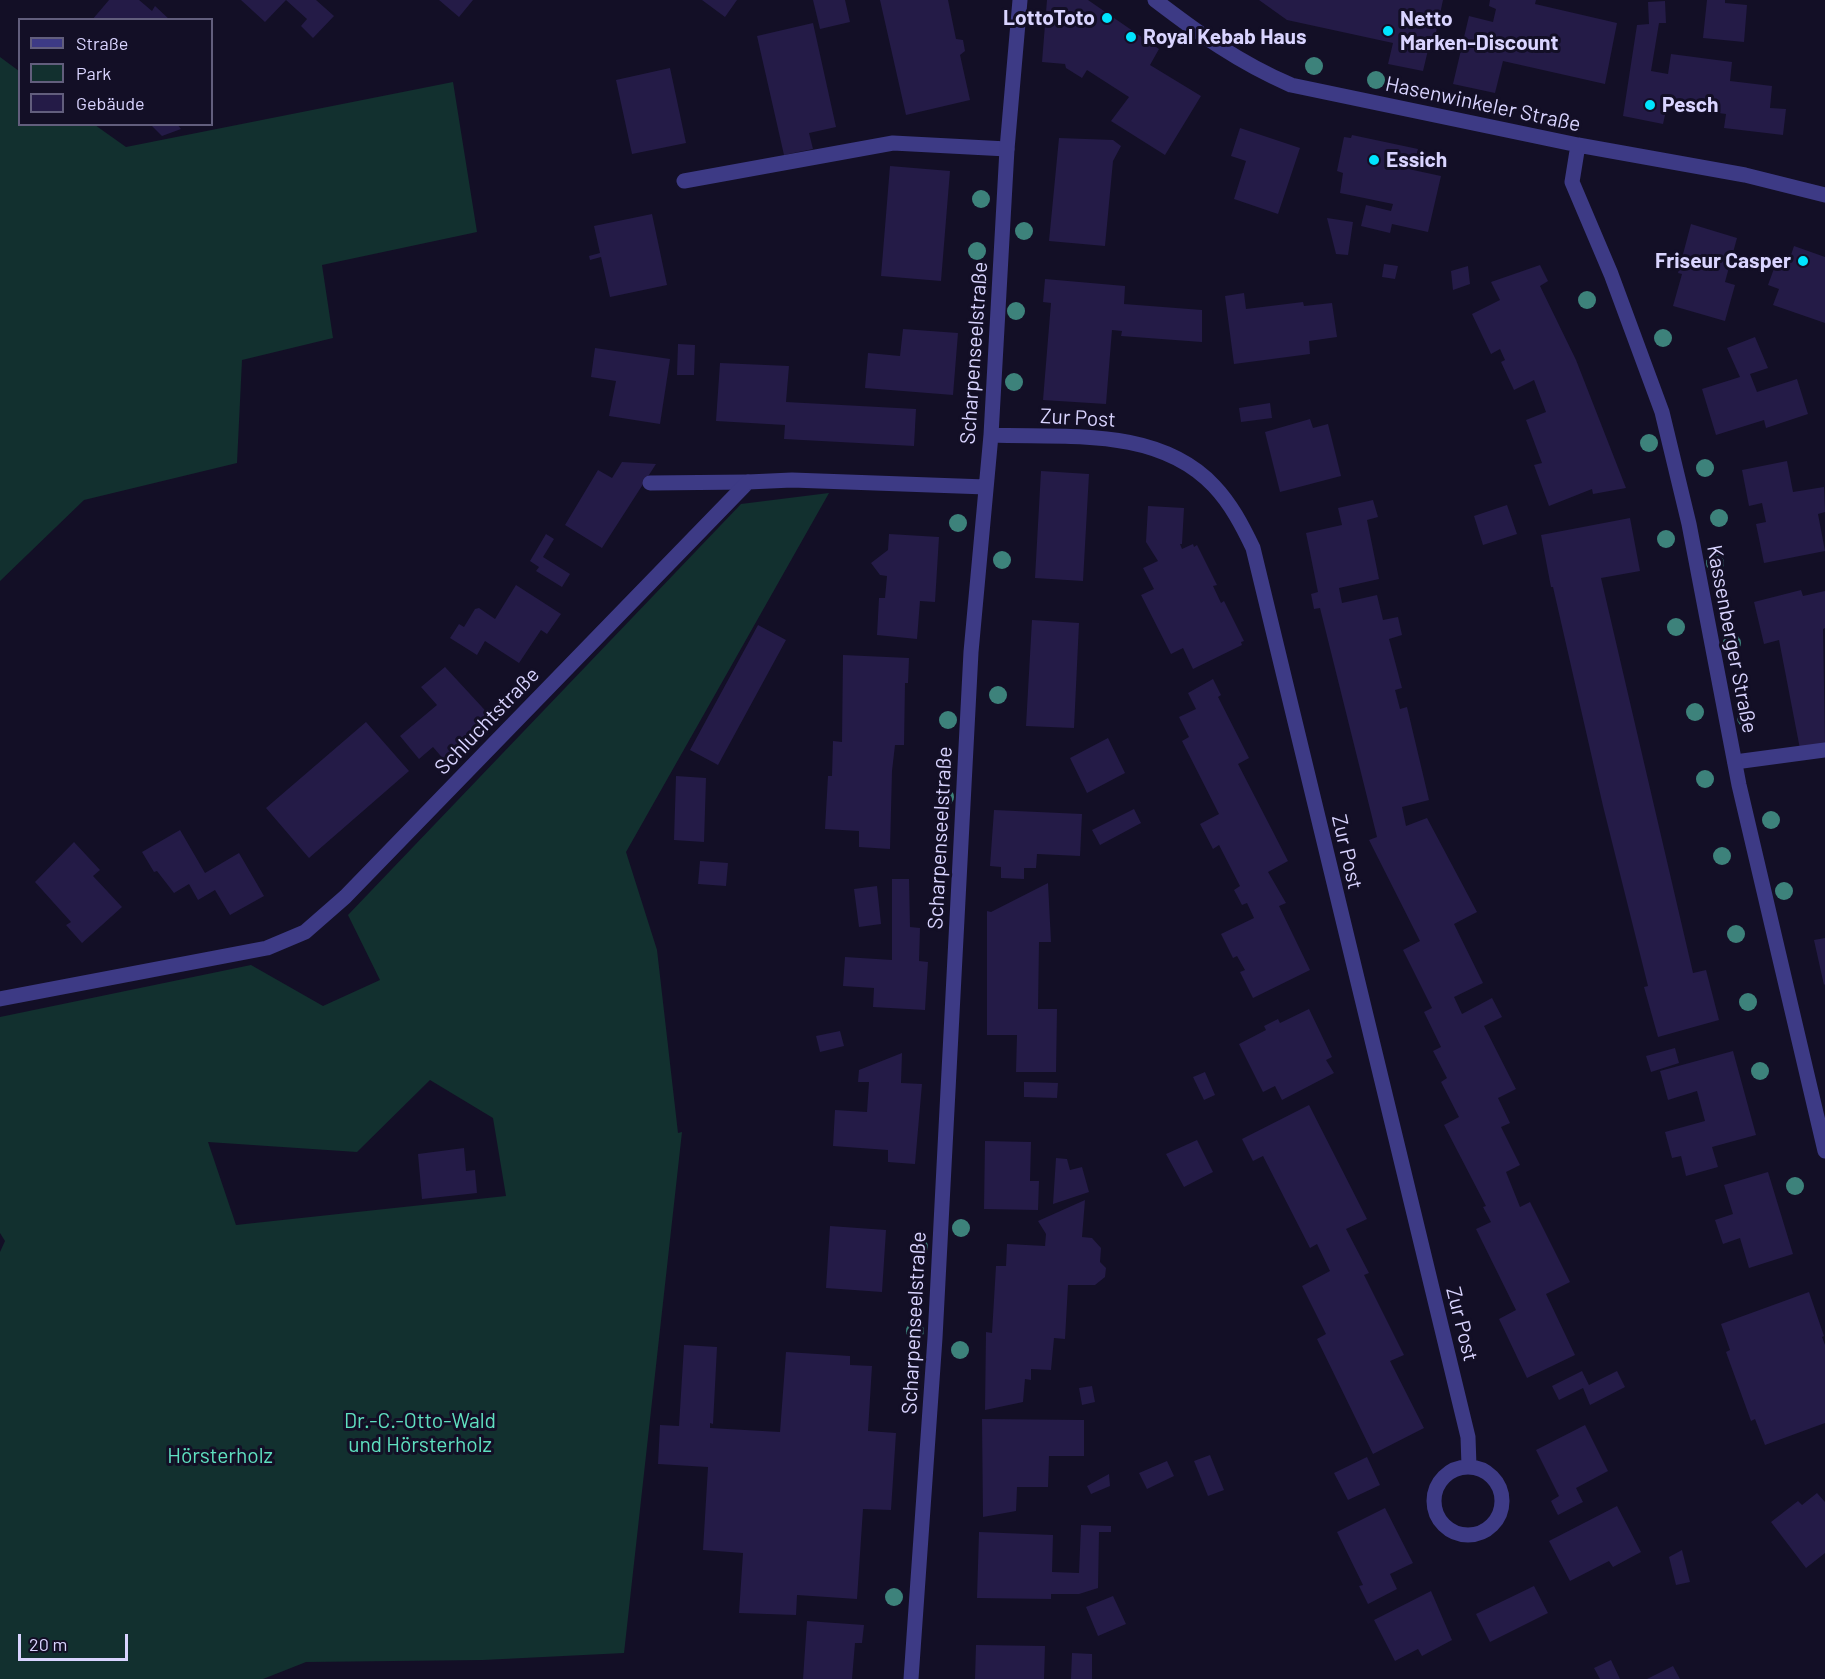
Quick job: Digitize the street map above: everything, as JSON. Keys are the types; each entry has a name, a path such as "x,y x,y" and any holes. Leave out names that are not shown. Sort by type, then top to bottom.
{"street":[{"name":"Scharpenseelstraße","path":"911,1679 935,1338 970,652 991,435 1007,149 1020,0"},
{"name":"Hasenwinkeler Straße","path":"1155,0 1210,42 1250,68 1291,85 1578,145 1745,175 1825,195"},
{"path":"684,181 894,143 1007,149"},
{"name":"Kassenberger Straße","path":"1578,145 1572,182 1611,274 1662,412 1689,524 1735,762 1825,1151"},
{"name":"Zur Post","path":"991,435 1112,440 1155,448 1177,459 1212,483 1237,515 1253,548 1468,1437 1469,1466"},
{"path":"650,483 792,480 986,487"},
{"name":"Schluchtstraße","path":"0,999 267,948 305,932 345,897 748,482"},
{"path":"1735,762 1825,750"},
{"path":"1469,1466 1484,1470 1496,1480 1501,1489 1503,1504 1500,1515 1491,1527 1472,1535 1456,1533 1443,1525 1436,1512 1434,1501 1435,1491 1445,1474 1459,1467 1469,1466"}],"green space":[{"path":"0,57 18,70 18,126 96,126 126,147 453,82 477,232 322,265 333,338 242,360 237,463 84,500 0,581"},
{"name":"Hörsterholz","path":"829,493 626,852 657,950 678,1133 682,1132 624,1653 483,1660 306,1662 263,1679 0,1679 0,1252 5,1241 0,1233 0,1017 251,965 323,1006 380,980 348,915 741,504","holes":["430,1080 493,1118 506,1196 236,1225 208,1142 357,1152"]}],"building":[{"path":"109,0 139,0 152,11 155,6 168,18 94,18"},
{"path":"241,0 286,0 265,22"},
{"path":"286,0 316,0 334,16 313,38 301,26 307,19"},
{"path":"439,0 473,0 459,17"},
{"path":"702,0 737,0 725,17"},
{"path":"813,0 845,0 850,22 820,29"},
{"path":"880,0 948,0 956,39 963,40 965,51 960,55 970,100 906,115"},
{"path":"1047,0 1088,0 1159,49 1150,65 1201,96 1165,155 1111,121 1129,97 1087,70 1082,78 1066,68 1065,64 1042,62"},
{"name":"Netto Marken-Discount","path":"1259,0 1443,0 1432,51 1428,50 1423,71 1388,64 1393,43 1287,20"},
{"path":"1490,0 1536,0 1535,4 1617,23 1605,84 1503,61 1495,93 1453,84 1469,16 1493,22 1496,9 1489,6"},
{"path":"1707,0 1725,0 1725,3 1747,5 1744,42 1703,38"},
{"path":"1665,1 1666,23 1659,23 1651,71 1668,74 1671,54 1732,62 1730,81 1772,86 1770,108 1786,109 1783,135 1724,128 1726,114 1667,106 1663,124 1623,116 1637,25 1649,24 1648,2"},
{"path":"813,23 836,127 809,133 813,149 784,155 757,36"},
{"path":"670,68 686,143 632,154 616,80"},
{"path":"152,126 179,126 181,129 162,136"},
{"path":"1240,128 1300,148 1278,214 1234,199 1246,161 1231,156"},
{"path":"1352,135 1418,149 1413,170 1441,176 1428,232 1392,224 1390,233 1361,226 1366,205 1391,211 1393,204 1340,193 1343,173 1337,171 1344,137 1351,138"},
{"path":"1059,138 1113,140 1121,146 1113,161 1105,246 1049,241"},
{"path":"890,166 950,171 941,281 881,276"},
{"path":"652,214 667,285 610,297 601,257 590,260 589,256 600,253 594,226"},
{"path":"1327,218 1353,222 1348,255 1336,254"},
{"path":"1691,224 1737,238 1725,282 1735,285 1725,321 1673,306 1682,274 1678,273"},
{"path":"1794,246 1825,257 1825,323 1773,305 1779,289 1768,285 1776,263 1787,267"},
{"path":"1384,264 1398,266 1395,279 1382,277"},
{"path":"1540,265 1548,281 1540,286 1576,360 1626,488 1593,494 1592,489 1549,506 1534,465 1542,463 1526,420 1546,412 1534,380 1514,390 1501,362 1505,360 1500,349 1491,354 1472,314 1500,300 1491,282"},
{"path":"1468,266 1470,284 1453,290 1451,271"},
{"path":"1045,279 1125,286 1124,304 1202,310 1202,342 1121,336 1122,331 1112,330 1106,404 1043,400 1051,303 1043,302"},
{"path":"1244,293 1246,309 1303,302 1304,306 1332,303 1337,337 1309,341 1310,354 1234,364 1225,296"},
{"path":"903,329 958,333 953,395 865,388 868,353 900,356"},
{"path":"1755,337 1768,368 1750,374 1757,392 1797,379 1808,414 1766,428 1764,420 1716,435 1702,389 1740,377 1727,348"},
{"path":"678,344 695,345 694,375 677,375"},
{"path":"595,348 670,359 660,424 609,416 616,381 591,377"},
{"path":"720,363 789,366 786,402 916,409 914,446 784,439 785,425 716,421"},
{"path":"1270,403 1272,418 1241,422 1239,408"},
{"path":"1310,419 1313,428 1328,424 1341,476 1280,492 1265,432"},
{"path":"1787,461 1793,492 1824,487 1825,512 1818,514 1825,551 1764,563 1756,524 1766,522 1762,503 1749,506 1742,470"},
{"path":"622,462 656,464 602,548 565,525 598,470 612,478"},
{"path":"1041,471 1089,474 1083,581 1035,578"},
{"path":"1373,500 1378,517 1367,520 1379,579 1339,588 1342,603 1377,595 1383,620 1398,617 1402,635 1389,639 1402,688 1395,690 1400,709 1407,707 1429,800 1402,807 1406,826 1427,818 1477,912 1454,924 1483,983 1454,997 1462,1014 1492,998 1502,1017 1484,1026 1516,1089 1498,1098 1510,1123 1501,1127 1520,1165 1506,1172 1520,1207 1530,1202 1570,1282 1546,1294 1575,1355 1527,1378 1499,1319 1516,1310 1476,1229 1491,1222 1483,1207 1486,1206 1444,1125 1459,1117 1441,1082 1447,1078 1433,1051 1441,1047 1424,1012 1432,1008 1403,950 1420,941 1369,840 1377,837 1320,608 1314,609 1311,594 1318,592 1306,533 1342,525 1338,508"},
{"path":"1507,505 1517,534 1483,545 1474,516"},
{"path":"1148,506 1184,508 1182,544 1180,544 1182,549 1193,544 1194,547 1197,545 1217,585 1213,586 1221,603 1224,601 1244,641 1241,642 1242,645 1193,669 1183,648 1171,654 1141,595 1154,589 1143,568 1158,561 1146,542"},
{"path":"1630,518 1640,571 1601,578 1693,973 1706,970 1719,1020 1658,1037 1644,987 1648,986 1603,806 1553,587 1551,587 1541,535"},
{"path":"546,534 554,539 543,557 570,574 562,587 536,571 539,567 530,561"},
{"path":"889,534 939,537 935,602 920,601 917,639 877,635 879,598 885,598 887,576 880,575 871,563 888,550"},
{"path":"516,585 561,614 547,634 541,630 519,663 485,641 477,655 450,638 459,624 464,627 475,609 479,608 495,619"},
{"path":"1801,590 1803,596 1825,591 1825,628 1823,629 1825,744 1800,749 1779,640 1764,644 1754,602"},
{"path":"1032,620 1079,623 1074,728 1026,726"},
{"path":"758,625 786,640 718,765 690,750"},
{"path":"843,655 909,658 908,683 905,683 904,745 895,745 892,771 890,849 859,847 859,831 825,829 828,776 832,776 833,741 842,742"},
{"path":"445,667 494,720 446,762 433,747 419,759 400,736 437,705 421,687"},
{"path":"1213,679 1221,695 1218,697 1249,758 1238,764 1288,861 1268,872 1286,903 1279,906 1310,970 1253,998 1240,972 1245,970 1237,956 1233,958 1221,934 1254,918 1247,903 1242,905 1234,890 1240,886 1219,845 1213,849 1200,824 1219,814 1182,741 1189,737 1179,717 1196,709 1188,693"},
{"path":"366,722 409,771 309,858 266,808"},
{"path":"1108,738 1125,773 1087,793 1070,758"},
{"path":"676,776 706,778 704,842 674,840"},
{"path":"1134,809 1141,823 1100,845 1092,830"},
{"path":"994,810 1082,814 1080,856 1037,854 1036,868 1024,868 1024,879 1001,878 1001,867 990,866"},
{"path":"180,830 205,873 239,853 264,896 230,915 215,890 198,900 189,884 174,893 157,871 154,872 142,852"},
{"path":"74,842 100,870 93,876 122,907 82,943 66,925 71,922 35,882"},
{"path":"700,861 728,863 726,886 698,884"},
{"path":"892,879 909,879 910,927 920,928 919,961 928,962 925,1010 873,1007 874,988 843,986 845,957 892,960"},
{"path":"1048,883 1051,942 1039,942 1038,1009 1057,1009 1056,1072 1016,1072 1017,1035 987,1035 987,911 991,912"},
{"path":"877,886 881,924 859,927 854,889"},
{"path":"1825,938 1825,984 1824,985 1814,940"},
{"path":"1309,1009 1332,1057 1326,1060 1334,1073 1282,1100 1275,1086 1263,1092 1239,1044 1266,1030 1264,1026 1278,1019 1280,1023"},
{"path":"840,1031 844,1046 820,1052 816,1036"},
{"path":"1675,1048 1679,1063 1651,1072 1646,1056"},
{"path":"1733,1051 1756,1135 1712,1147 1718,1167 1686,1176 1681,1156 1672,1158 1665,1132 1705,1121 1697,1091 1668,1100 1660,1071"},
{"path":"902,1053 901,1083 922,1084 915,1164 888,1162 888,1150 833,1146 835,1110 867,1112 869,1082 858,1082 859,1070"},
{"path":"1205,1072 1215,1095 1204,1100 1193,1077"},
{"path":"1024,1082 1058,1083 1057,1098 1024,1097"},
{"path":"1309,1105 1367,1219 1346,1229 1369,1273 1364,1275 1404,1355 1390,1361 1424,1428 1373,1454 1317,1339 1326,1334 1302,1286 1330,1271 1317,1244 1310,1248 1263,1156 1253,1161 1242,1139"},
{"path":"1197,1140 1213,1172 1184,1187 1166,1154"},
{"path":"985,1141 1031,1142 1030,1181 1039,1181 1038,1210 984,1209"},
{"path":"464,1148 466,1171 475,1170 477,1193 422,1199 418,1154"},
{"path":"1056,1158 1067,1159 1070,1170 1082,1167 1089,1192 1053,1204"},
{"path":"1768,1172 1793,1254 1749,1268 1740,1238 1723,1244 1715,1220 1733,1214 1724,1185"},
{"path":"1085,1200 1082,1237 1092,1238 1101,1248 1100,1262 1106,1268 1105,1277 1095,1285 1068,1285 1065,1339 1054,1338 1051,1370 1031,1369 1031,1380 1025,1379 1023,1402 985,1410 986,1332 992,1333 996,1266 1006,1266 1007,1244 1045,1246 1046,1234 1038,1221"},
{"path":"830,1226 886,1230 882,1292 826,1288"},
{"path":"1809,1292 1824,1336 1822,1337 1825,1345 1825,1423 1765,1445 1755,1419 1751,1421 1726,1352 1730,1350 1721,1324"},
{"path":"684,1345 717,1347 713,1424 710,1423 710,1428 780,1432 786,1352 850,1356 850,1365 872,1366 868,1431 896,1433 891,1510 863,1509 857,1599 797,1595 796,1615 739,1613 743,1553 703,1550 708,1467 658,1464 660,1425 679,1426"},
{"path":"1582,1371 1589,1385 1617,1371 1625,1387 1590,1405 1583,1388 1559,1400 1552,1386"},
{"path":"1092,1386 1095,1402 1082,1405 1079,1388"},
{"path":"982,1419 1084,1420 1084,1456 1049,1456 1048,1487 1017,1487 1016,1511 983,1517"},
{"path":"1585,1425 1608,1471 1576,1488 1583,1502 1558,1515 1551,1501 1559,1496 1536,1450"},
{"path":"1210,1455 1224,1490 1208,1496 1194,1461"},
{"path":"1367,1457 1380,1485 1348,1500 1334,1473"},
{"path":"1167,1461 1174,1476 1147,1489 1139,1473"},
{"path":"1109,1474 1110,1486 1091,1494 1087,1486"},
{"path":"1817,1493 1825,1502 1825,1553 1806,1568 1771,1522 1798,1501 1802,1505"},
{"path":"1617,1506 1641,1552 1613,1567 1609,1561 1570,1581 1549,1541"},
{"path":"1385,1508 1413,1563 1390,1574 1397,1589 1368,1604 1359,1586 1363,1585 1337,1532"},
{"path":"1081,1525 1111,1526 1111,1532 1099,1532 1098,1588 1079,1594 1051,1594 1051,1599 977,1598 979,1532 1053,1535 1052,1572 1079,1573"},
{"path":"1682,1550 1690,1582 1676,1585 1669,1557"},
{"path":"1534,1586 1548,1613 1490,1642 1476,1614"},
{"path":"1431,1591 1452,1640 1422,1656 1418,1649 1395,1661 1374,1620"},
{"path":"1113,1596 1126,1624 1098,1636 1086,1607"},
{"path":"807,1621 864,1625 862,1643 855,1643 852,1679 803,1679"},
{"path":"976,1645 1045,1646 1044,1679 975,1679"},
{"path":"1072,1653 1092,1654 1092,1679 1071,1679"},
{"path":"1611,1660 1620,1679 1600,1679 1594,1668"},
{"path":"1673,1666 1680,1679 1647,1679"}],"place":[{"name":"LottoToto","path":"1107,18"},
{"name":"Netto Marken-Discount","path":"1388,31"},
{"name":"Royal Kebab Haus","path":"1131,37"},
{"name":"Pesch","path":"1650,105"},
{"name":"Essich","path":"1374,160"},
{"name":"Friseur Casper","path":"1803,261"}],"park label":[{"name":"Dr.-C.-Otto-Wald und Hörsterholz","path":"420,1433"}]}
